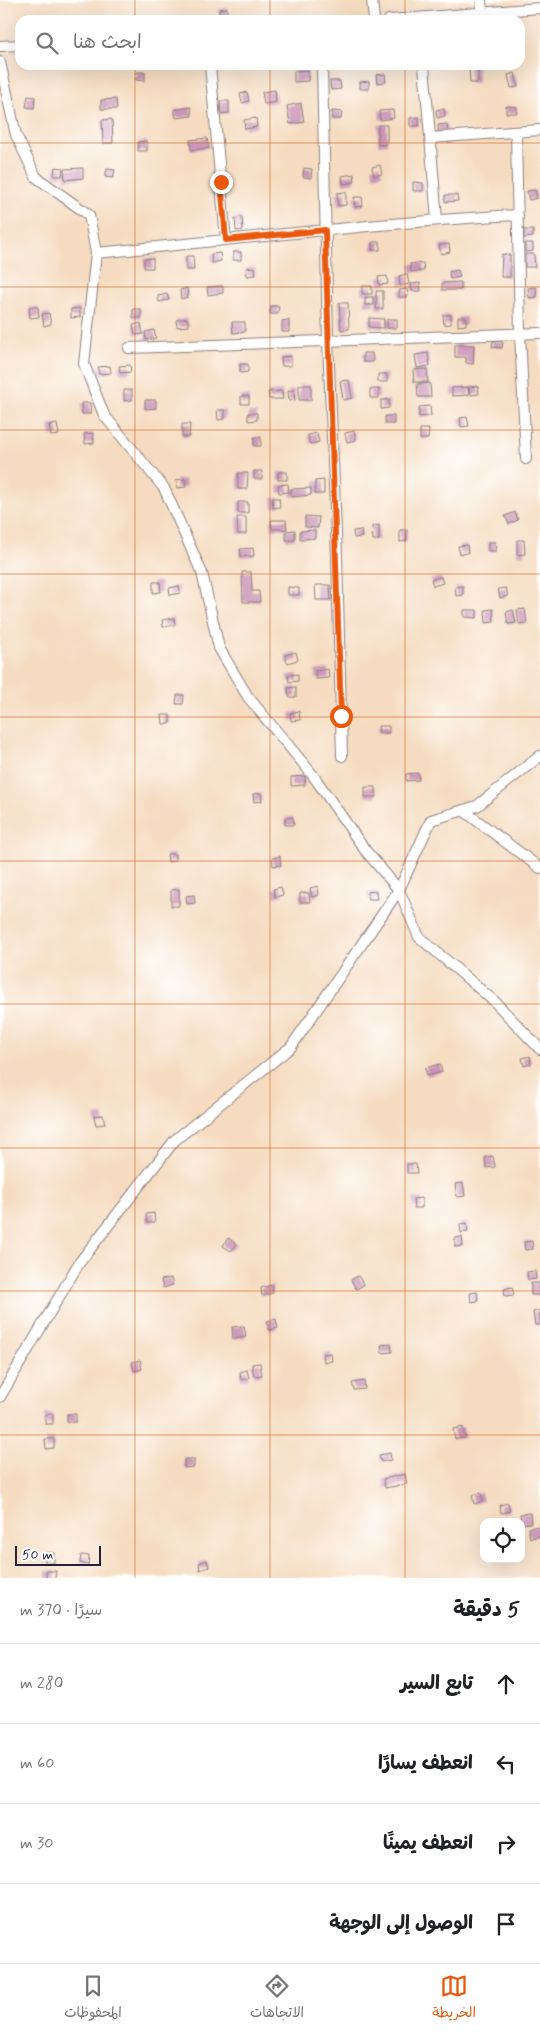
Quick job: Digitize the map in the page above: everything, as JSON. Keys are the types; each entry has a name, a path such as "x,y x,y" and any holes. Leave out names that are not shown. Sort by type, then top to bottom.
{"street":[{"path":"372,0 374,15"},
{"path":"481,0 482,13"},
{"path":"461,15 540,8"},
{"path":"0,46 15,44"},
{"path":"0,62 16,136 36,178 89,215 96,253 84,364 104,415 164,488 202,573 219,648 248,697 312,774 365,850 399,890 420,937 495,1002 540,1049"},
{"path":"210,70 226,240"},
{"path":"322,70 328,341 337,558 342,756"},
{"path":"424,70 437,220"},
{"path":"430,138 540,130"},
{"path":"516,132 520,334 526,459"},
{"path":"96,253 325,230 518,215"},
{"path":"129,348 540,333"},
{"path":"0,1397 79,1263 175,1140 291,1046 399,890 431,820 477,806 540,756"},
{"path":"463,810 540,868"}],"building":[{"path":"227,8 227,15 219,15 219,9"},
{"path":"308,70 308,81 294,82 294,71"},
{"path":"469,70 478,70 478,83 470,83"},
{"path":"137,72 145,72 145,81 136,80"},
{"path":"515,73 518,87 511,88 508,75"},
{"path":"385,74 386,82 377,83 376,75"},
{"path":"330,81 340,81 341,89 331,90"},
{"path":"369,81 369,89 360,89 360,82"},
{"path":"275,90 276,102 264,104 262,92"},
{"path":"247,92 249,101 242,103 240,94"},
{"path":"28,96 35,97 34,108 26,107"},
{"path":"116,99 117,109 101,109 101,100"},
{"path":"220,101 229,101 229,113 221,114"},
{"path":"301,103 304,122 290,124 287,106"},
{"path":"506,106 517,107 517,113 506,113"},
{"path":"191,107 192,116 176,118 174,110"},
{"path":"444,109 445,116 437,118 436,110"},
{"path":"393,110 394,118 380,120 379,111"},
{"path":"332,111 342,112 341,119 332,119"},
{"path":"419,117 419,126 410,126 410,118"},
{"path":"256,118 257,127 245,129 244,120"},
{"path":"112,119 113,143 103,143 102,120"},
{"path":"447,124 448,137 439,138 438,125"},
{"path":"378,125 387,125 387,144 378,145"},
{"path":"207,138 209,148 191,150 190,140"},
{"path":"147,141 147,151 138,151 138,142"},
{"path":"380,165 382,174 374,176 372,167"},
{"path":"55,167 63,168 62,176 54,176"},
{"path":"83,168 83,178 65,180 64,169"},
{"path":"304,168 312,169 311,178 303,177"},
{"path":"107,169 115,170 113,178 105,177"},
{"path":"354,174 355,182 343,184 342,176"},
{"path":"413,182 423,183 423,191 413,191"},
{"path":"535,190 537,198 529,200 527,191"},
{"path":"346,192 346,205 338,206 337,193"},
{"path":"445,195 457,195 458,201 445,202"},
{"path":"354,197 362,197 363,206 355,207"},
{"path":"242,217 243,230 236,231 235,218"},
{"path":"524,230 533,230 533,237 524,238"},
{"path":"372,242 380,242 380,250 372,250"},
{"path":"525,243 533,243 533,251 525,252"},
{"path":"449,244 450,252 441,254 439,245"},
{"path":"233,252 241,252 241,260 233,260"},
{"path":"220,253 221,261 212,263 211,254"},
{"path":"502,254 510,255 510,277 501,277"},
{"path":"525,254 534,254 535,267 525,267"},
{"path":"186,256 193,256 194,270 186,270"},
{"path":"153,258 153,268 144,268 144,259"},
{"path":"423,263 424,271 411,272 410,264"},
{"path":"255,267 256,275 247,276 246,268"},
{"path":"458,270 460,277 450,279 449,272"},
{"path":"407,274 409,284 400,286 399,276"},
{"path":"387,276 388,284 379,285 378,277"},
{"path":"461,282 461,290 442,290 442,283"},
{"path":"420,283 421,291 412,291 411,284"},
{"path":"223,286 223,293 208,295 207,287"},
{"path":"362,286 372,286 372,294 362,294"},
{"path":"536,287 537,297 529,298 528,288"},
{"path":"187,288 188,297 181,299 180,290"},
{"path":"407,289 408,297 399,297 399,290"},
{"path":"376,291 383,291 383,309 376,309"},
{"path":"167,294 169,300 159,302 158,296"},
{"path":"365,297 373,297 374,305 365,305"},
{"path":"339,303 348,303 349,329 341,330"},
{"path":"271,306 279,306 278,314 270,314"},
{"path":"29,307 38,307 39,317 30,318"},
{"path":"80,308 80,317 71,318 71,309"},
{"path":"133,309 141,309 141,318 133,318"},
{"path":"49,313 51,324 44,326 42,314"},
{"path":"443,315 451,315 451,324 444,325"},
{"path":"458,317 466,317 466,325 458,326"},
{"path":"187,318 189,326 177,327 176,320"},
{"path":"369,318 384,319 384,328 369,327"},
{"path":"387,319 397,319 397,328 387,328"},
{"path":"289,320 289,332 282,332 282,321"},
{"path":"232,322 245,322 245,332 233,333"},
{"path":"141,323 143,334 135,335 133,325"},
{"path":"154,330 156,338 146,340 145,332"},
{"path":"493,341 503,342 502,348 492,347"},
{"path":"455,345 474,345 473,364 466,363 466,357 455,357"},
{"path":"363,353 372,353 373,362 363,362"},
{"path":"428,353 430,366 417,368 415,355"},
{"path":"291,356 291,366 282,366 281,357"},
{"path":"240,364 248,364 248,372 240,373"},
{"path":"130,365 131,372 120,373 119,366"},
{"path":"110,366 111,373 99,374 98,367"},
{"path":"427,369 428,382 414,382 413,370"},
{"path":"378,374 387,374 387,382 378,382"},
{"path":"349,380 352,398 343,400 340,381"},
{"path":"430,383 431,397 418,397 417,384"},
{"path":"299,385 311,385 311,400 299,400"},
{"path":"478,386 479,394 471,395 469,387"},
{"path":"468,387 469,395 452,396 452,388"},
{"path":"370,389 379,389 379,398 370,398"},
{"path":"124,390 132,390 132,400 124,401"},
{"path":"294,390 295,400 289,401 288,391"},
{"path":"282,391 283,399 269,399 268,392"},
{"path":"241,396 249,396 249,404 241,404"},
{"path":"145,400 156,400 156,408 145,409"},
{"path":"381,400 389,400 389,408 381,409"},
{"path":"81,403 90,403 91,414 82,414"},
{"path":"430,406 431,416 419,417 419,407"},
{"path":"217,410 225,410 225,419 218,420"},
{"path":"248,413 257,413 257,420 248,421"},
{"path":"385,416 394,416 394,424 385,424"},
{"path":"467,417 469,426 461,427 460,418"},
{"path":"57,424 59,435 51,436 49,425"},
{"path":"182,424 190,424 189,437 182,437"},
{"path":"420,429 429,429 428,439 420,439"},
{"path":"354,431 356,440 347,442 345,433"},
{"path":"93,433 94,443 85,444 84,434"},
{"path":"317,433 319,442 310,444 308,435"},
{"path":"254,437 261,437 261,446 254,446"},
{"path":"254,471 262,471 262,479 254,479"},
{"path":"278,472 287,472 287,480 278,480"},
{"path":"238,473 248,473 247,489 238,489"},
{"path":"185,479 186,487 177,488 176,480"},
{"path":"324,480 324,494 315,494 315,481"},
{"path":"288,484 289,492 279,493 278,485"},
{"path":"311,488 311,495 291,497 291,489"},
{"path":"272,498 279,498 280,507 273,508"},
{"path":"238,502 248,502 248,513 238,513"},
{"path":"515,512 518,520 509,524 505,516"},
{"path":"305,516 319,517 318,528 305,527"},
{"path":"237,517 246,517 246,534 238,534"},
{"path":"271,520 286,520 287,529 272,529"},
{"path":"379,525 379,540 373,540 372,526"},
{"path":"295,530 295,540 286,540 286,531"},
{"path":"315,530 315,538 300,539 300,531"},
{"path":"361,530 362,537 354,538 353,531"},
{"path":"400,530 407,530 407,541 400,542"},
{"path":"517,540 524,540 525,554 517,555"},
{"path":"488,542 495,542 496,551 488,551"},
{"path":"467,545 468,553 460,554 458,546"},
{"path":"253,548 254,556 241,557 240,549"},
{"path":"242,572 251,572 252,591 259,591 260,602 243,602"},
{"path":"441,577 443,583 433,586 431,579"},
{"path":"153,582 160,582 161,592 153,593"},
{"path":"315,585 330,585 331,600 316,600"},
{"path":"179,586 180,593 170,595 169,588"},
{"path":"463,586 463,595 456,596 455,587"},
{"path":"288,587 299,588 299,595 288,595"},
{"path":"506,588 508,596 500,598 498,589"},
{"path":"493,609 494,622 486,623 485,610"},
{"path":"525,609 527,623 519,624 517,610"},
{"path":"464,610 477,610 477,618 464,617"},
{"path":"513,610 516,623 508,624 506,612"},
{"path":"174,618 175,625 163,627 162,620"},
{"path":"296,652 298,660 287,663 285,655"},
{"path":"328,669 329,678 316,679 315,671"},
{"path":"298,674 298,681 289,682 288,675"},
{"path":"296,687 296,697 289,697 288,688"},
{"path":"177,695 184,695 183,704 176,704"},
{"path":"299,711 300,720 291,721 290,713"},
{"path":"162,715 170,715 170,724 163,724"},
{"path":"378,726 389,726 389,733 379,733"},
{"path":"418,773 419,780 406,781 406,774"},
{"path":"305,776 305,785 291,786 291,777"},
{"path":"365,787 376,787 376,797 365,797"},
{"path":"261,793 262,801 254,802 253,794"},
{"path":"293,817 294,825 285,825 285,818"},
{"path":"167,854 175,854 175,861 168,862"},
{"path":"280,856 281,865 273,866 272,858"},
{"path":"318,886 319,895 312,897 310,888"},
{"path":"281,887 283,895 275,897 273,889"},
{"path":"179,889 179,906 171,906 171,890"},
{"path":"376,891 377,899 368,899 367,892"},
{"path":"300,893 309,893 310,902 300,902"},
{"path":"194,895 195,903 187,904 186,896"},
{"path":"530,1056 531,1064 524,1066 522,1058"},
{"path":"440,1064 442,1072 427,1076 425,1068"},
{"path":"103,1115 105,1124 96,1125 94,1116"},
{"path":"493,1156 495,1167 486,1168 485,1157"},
{"path":"407,1164 416,1164 417,1173 407,1173"},
{"path":"463,1183 465,1196 457,1197 455,1184"},
{"path":"422,1198 422,1208 414,1208 413,1199"},
{"path":"154,1213 155,1222 147,1223 146,1214"},
{"path":"467,1223 468,1232 461,1233 460,1224"},
{"path":"462,1237 463,1246 455,1247 454,1238"},
{"path":"228,1238 237,1244 231,1251 223,1246"},
{"path":"532,1241 533,1249 525,1250 524,1242"},
{"path":"535,1271 536,1279 528,1280 527,1272"},
{"path":"358,1276 364,1285 356,1289 351,1280"},
{"path":"171,1278 173,1285 163,1288 161,1280"},
{"path":"531,1283 539,1283 539,1295 531,1295"},
{"path":"272,1285 273,1293 262,1296 261,1288"},
{"path":"512,1287 514,1295 505,1296 504,1289"},
{"path":"477,1292 478,1301 471,1302 470,1293"},
{"path":"540,1310 540,1325 535,1325 533,1312"},
{"path":"276,1319 278,1328 269,1330 267,1321"},
{"path":"244,1326 246,1337 233,1339 232,1327"},
{"path":"391,1344 392,1352 382,1353 381,1345"},
{"path":"331,1353 332,1361 324,1362 323,1354"},
{"path":"140,1360 142,1369 134,1371 132,1362"},
{"path":"260,1363 262,1375 254,1376 252,1364"},
{"path":"247,1370 249,1378 241,1380 240,1372"},
{"path":"364,1381 365,1389 354,1390 352,1383"},
{"path":"45,1414 53,1414 53,1424 45,1424"},
{"path":"67,1414 76,1414 76,1422 67,1422"},
{"path":"463,1427 465,1438 455,1439 453,1429"},
{"path":"45,1439 54,1439 54,1448 46,1449"},
{"path":"390,1453 391,1460 381,1462 379,1455"},
{"path":"184,1459 194,1459 194,1467 184,1468"},
{"path":"405,1474 407,1484 385,1488 383,1479"},
{"path":"481,1493 483,1501 474,1504 472,1495"},
{"path":"508,1503 510,1511 501,1513 500,1505"},
{"path":"530,1513 531,1523 525,1524 525,1518 520,1518 520,1514"},
{"path":"540,1526 540,1536 530,1538 528,1528"},
{"path":"46,1553 54,1553 54,1563 45,1563"},
{"path":"81,1555 89,1556 88,1565 80,1563"},
{"path":"207,1560 209,1567 200,1570 199,1563"},
{"path":"46,1571 56,1571 55,1578 46,1578"}],"route":[{"path":"221,182 226,240 325,230 341,716"}]}
